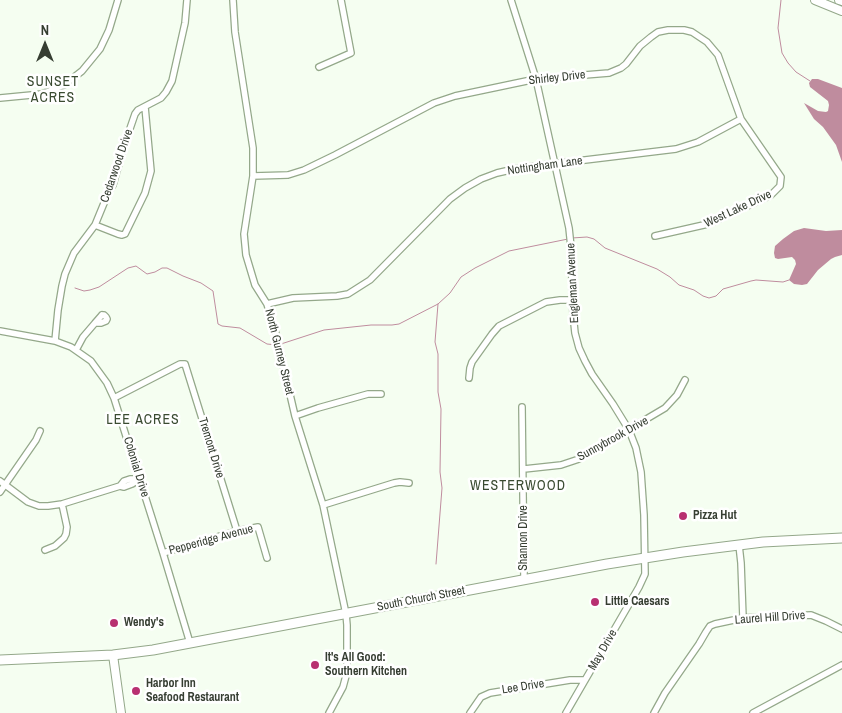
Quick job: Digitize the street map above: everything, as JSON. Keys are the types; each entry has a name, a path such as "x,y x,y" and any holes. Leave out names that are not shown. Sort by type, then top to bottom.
{"main road":[{"name":"South Church Street","path":"0,660 113,655 153,650 573,569 763,542 842,538"}],"street":[{"path":"0,98 42,94 64,85 82,71 100,49 109,30 118,0"},
{"name":"Cedarwood Drive","path":"55,341 58,310 65,274 74,253 95,225 113,184 133,118 138,110 161,98 172,80 185,22 187,0"},
{"name":"North Gurney Street","path":"233,0 235,32 253,148 253,176 245,224 244,244 246,255 255,285 267,304 276,334 295,416 323,505 346,614 346,672 342,687 329,713"},
{"path":"319,67 351,53 341,0"},
{"name":"Engleman Avenue","path":"510,0 536,79 569,228 572,300 575,332 579,348 585,361 630,430 636,448 641,472 645,558"},
{"path":"815,0 842,11"},
{"name":"Shirley Drive","path":"253,176 288,174 304,170 434,103 455,96 536,79 609,72 621,68 646,40 658,32 684,30 692,32 708,42 718,55 741,119 781,177"},
{"path":"95,225 118,234 125,234 145,193 151,171 145,107"},
{"name":"Nottingham Lane","path":"267,304 293,298 348,294 370,280 450,199 481,179 519,168 676,149 698,142 741,119"},
{"name":"West Lake Drive","path":"655,236 708,224 771,195 780,186 781,177"},
{"path":"469,378 472,362 500,326 546,302 572,300"},
{"path":"76,350 90,327 95,323"},
{"name":"Colonial Drive","path":"0,331 55,341 76,350 91,361 107,383 114,398 140,479 190,643"},
{"name":"Tremont Drive","path":"114,398 180,364 184,364 237,531"},
{"name":"Sunnybrook Drive","path":"524,468 561,465 579,459 665,408 677,395 685,380"},
{"path":"295,416 368,394 381,394"},
{"name":"Shannon Drive","path":"522,407 524,579"},
{"path":"0,492 3,483 36,440 40,431"},
{"path":"3,483 28,502 39,506 48,506 62,504 120,486 124,487 140,479"},
{"path":"323,505 394,483 409,483"},
{"path":"45,550 55,546 66,534 67,527 62,504"},
{"name":"Pepperidge Avenue","path":"163,553 237,531 258,527 267,558"},
{"path":"739,545 743,618"},
{"name":"May Drive","path":"566,713 642,580 645,574 645,558"},
{"name":"Laurel Hill Drive","path":"654,713 665,693 710,626 743,618 811,615 842,629"},
{"path":"113,655 121,713"},
{"path":"753,713 842,665"},
{"name":"Lee Drive","path":"470,713 482,697 490,693 570,680 585,680"}],"shaded area":[{"path":"812,79 818,79 842,88 842,162 836,145 823,127 814,119 804,103 818,111 828,111 828,101 810,87 809,83"},
{"path":"804,228 826,231 842,230 842,255 831,259 818,270 807,284 802,285 794,284 789,280 796,264 795,260 792,257 775,258 774,253 775,246 783,239 794,231"}],"waterway":[{"path":"781,0 778,28 782,53 796,72 810,81"},
{"path":"572,238 587,237 594,239 605,248 657,269 679,285 709,298 716,296 723,289 751,281 783,282 789,280"},
{"path":"281,344 324,330 399,324 438,304 450,293 461,277 475,268 509,251 568,239"},
{"path":"75,288 84,291 99,287 128,268 136,266 147,274 167,268 201,283 213,291 218,324 240,328 267,344 277,345"},
{"path":"436,564 442,488 440,472 441,409 438,392 438,354 435,342 438,304"}],"place":[{"name":"Pizza Hut","path":"683,516"},
{"name":"Little Caesars","path":"595,602"},
{"name":"Wendy's","path":"114,623"},
{"name":"It's All Good: Southern Kitchen","path":"315,665"},
{"name":"Harbor Inn Seafood Restaurant","path":"136,691"}],"district":[{"name":"SUNSET ACRES","path":"53,90"},
{"name":"LEE ACRES","path":"143,420"},
{"name":"WESTERWOOD","path":"518,486"}]}
